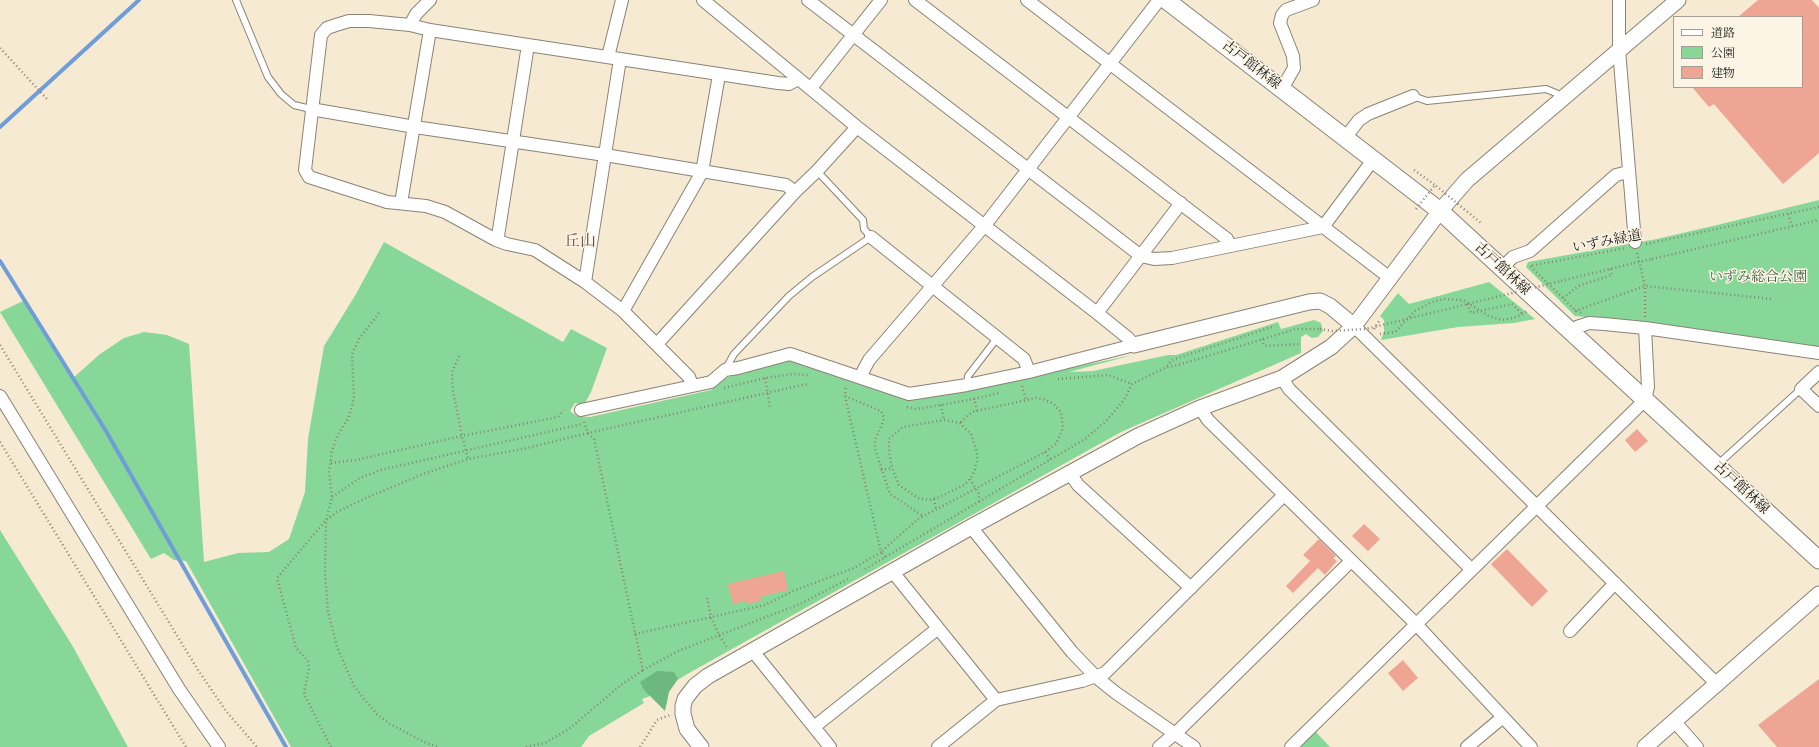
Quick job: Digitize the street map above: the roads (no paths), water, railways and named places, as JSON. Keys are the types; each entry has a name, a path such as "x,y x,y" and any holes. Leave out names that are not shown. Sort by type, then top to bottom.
{"main road":[{"name":"古戸館林線","path":"1166,0 1440,211 1819,560"}],"street":[{"path":"410,25 416,14 430,0"},
{"path":"608,57 622,0"},
{"path":"702,0 857,127 1097,313 1128,338 1134,345"},
{"path":"808,0 1141,256 1154,259 1172,258 1323,227 1373,160"},
{"path":"811,88 881,0"},
{"path":"915,0 1227,239 1230,246"},
{"path":"1027,0 1390,278"},
{"path":"857,382 869,360 985,225 1159,0"},
{"path":"1282,89 1294,68 1293,56 1280,23 1282,15 1286,10 1313,0"},
{"path":"1619,0 1619,50 1635,244"},
{"path":"701,747 688,729 683,714 685,699 695,686 752,650 1069,472 1138,436 1200,408 1282,378 1331,347 1354,326 1440,211 1467,180 1678,0"},
{"path":"692,385 688,377 623,311 585,282 535,250 496,240 445,212 426,206 387,202 310,177 304,170 321,35 326,28 349,21 369,21 410,25 430,30 620,58 719,75 789,84 798,79"},
{"path":"401,203 415,127 430,30"},
{"path":"496,240 498,236 528,45"},
{"path":"585,282 620,58"},
{"path":"623,311 702,172 719,75"},
{"path":"1345,138 1359,120 1368,114 1413,96"},
{"path":"311,109 415,127 605,155 786,185 795,192"},
{"path":"657,344 795,192 817,172 857,127"},
{"path":"1502,268 1513,257 1530,251 1616,175 1628,172"},
{"path":"1097,313 1180,203"},
{"path":"871,237 1024,359 1029,372"},
{"path":"582,413 692,385 711,382 725,370 790,354 857,382 909,394 967,385 1029,372 1309,302 1320,301 1330,306 1354,326 1718,685"},
{"path":"1291,747 1362,679 1415,623 1645,400 1648,387 1642,322"},
{"path":"1571,332 1577,327 1589,323 1642,322 1819,353"},
{"path":"1819,372 1801,389 1819,406"},
{"path":"1282,378 1289,389 1471,569"},
{"path":"0,396 179,689 219,747"},
{"path":"1200,408 1208,420 1415,623 1531,747"},
{"path":"1069,472 1078,485 1191,588"},
{"path":"938,747 996,700 1082,681 1105,673 1284,495"},
{"path":"971,527 1067,647 1096,677 1116,693 1194,747"},
{"path":"1159,747 1175,734 1351,561"},
{"path":"892,571 937,629 996,700"},
{"path":"1570,632 1615,583"},
{"path":"1645,747 1718,685 1819,594"},
{"path":"814,727 937,629"},
{"path":"752,650 830,747"},
{"path":"1467,747 1503,717"},
{"path":"1675,722 1697,747"}],"lane":[{"path":"236,0 268,77 281,94 294,104 311,109"},
{"path":"1413,96 1427,101 1546,89 1564,97"},
{"path":"725,370 734,354 789,296 812,277 871,237 864,229 863,220 817,172"},
{"path":"967,385 968,376 998,337"},
{"path":"1716,466 1801,389"}],"waterway":[{"path":"0,127 139,0"},
{"path":"0,261 106,431 286,747"}],"district":[{"name":"丘山","path":"580,242"}],"park label":[{"name":"いずみ総合公園","path":"1758,277"}]}
